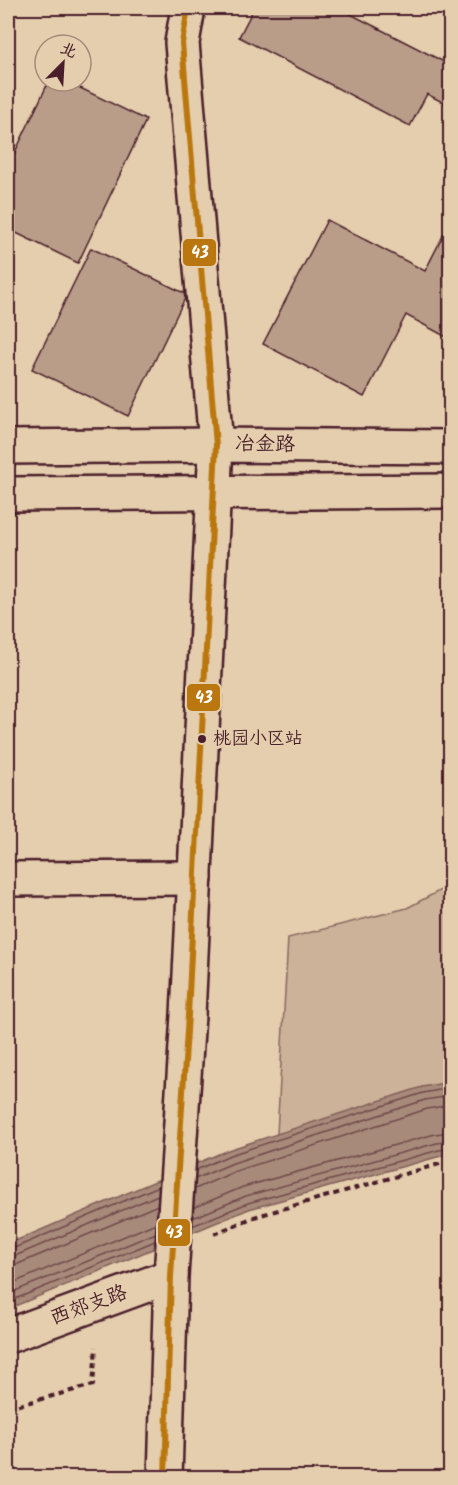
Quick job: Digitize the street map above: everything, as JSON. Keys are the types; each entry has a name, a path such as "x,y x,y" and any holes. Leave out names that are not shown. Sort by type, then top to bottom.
{"street":[{"path":"165,1478 171,1276 188,1015 216,445 182,43 188,8"},
{"name":"冶金路","path":"8,447 216,445 450,447"},
{"path":"8,494 450,491"},
{"path":"8,879 195,878"},
{"name":"西郊支路","path":"8,1336 171,1276"}],"shaded area":[{"path":"450,885 450,1092 277,1134 288,938 407,908"}],"water":[{"path":"450,1082 450,1154 249,1209 8,1309 8,1244 228,1150 422,1087"}],"building":[{"path":"254,8 339,8 450,65 450,106 427,94 410,126 239,37"},
{"path":"43,93 91,93 146,120 78,263 8,229 8,167"},
{"path":"327,220 425,271 450,222 450,339 406,315 364,397 263,344"},
{"path":"91,248 184,293 185,298 128,416 32,369"}],"transit line":[{"name":"43","path":"165,1478 171,1276 188,1015 216,445 182,43 188,8"}],"place":[{"name":"桃园小区站","path":"202,739"}]}
